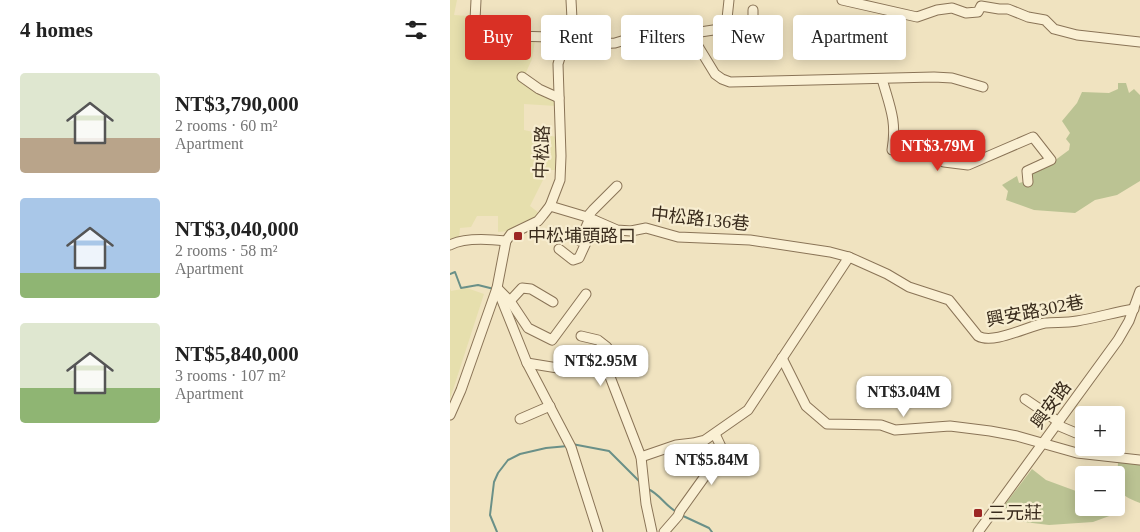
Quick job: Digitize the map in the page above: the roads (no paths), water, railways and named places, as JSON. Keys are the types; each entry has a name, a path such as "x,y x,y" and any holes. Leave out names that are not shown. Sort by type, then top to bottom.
{"street":[{"path":"476,0 475,20 479,42 514,36 541,37"},
{"name":"中松路","path":"571,0 572,15"},
{"path":"727,15 729,0"},
{"path":"842,0 918,16 952,8 966,13 978,12 981,6 1008,9 1045,20 1054,29 1077,35 1140,42"},
{"path":"754,10 754,15"},
{"path":"703,54 715,74 730,82 952,78 983,87"},
{"name":"中松路","path":"506,241 516,231 538,221 550,206 560,180 559,60"},
{"path":"522,77 539,89 559,98"},
{"path":"882,79 895,132 892,150 944,152 944,162 968,165 1033,136 1051,160 1026,171 1028,182"},
{"path":"559,249 573,260 579,258 593,210 617,186"},
{"name":"中松路136巷","path":"550,206 591,219 617,230 631,231 646,228 678,237 750,240 830,252 849,257"},
{"path":"580,241 591,219"},
{"path":"450,245 463,241 506,241 497,288 461,390 451,412"},
{"path":"641,457 676,445 705,440 748,410 849,257"},
{"name":"興安路302巷","path":"849,257 887,274 909,287 949,300 982,339 992,339 1045,323 1078,321 1134,309"},
{"path":"497,288 510,301 528,328 552,340 586,294"},
{"path":"497,288 528,362 571,447 598,532"},
{"path":"510,301 522,288 531,289 553,302"},
{"name":"興安路","path":"978,532 1118,340 1129,321 1140,290"},
{"path":"581,336 598,340 607,347 607,369 641,457 646,504 652,532"},
{"path":"782,358 806,406 827,424 881,425 895,430 950,426 990,430 1077,453 1140,460"},
{"path":"528,362 570,370 607,369"},
{"path":"1025,399 1058,424 1075,432"},
{"path":"520,419 550,406"},
{"path":"664,532 678,516 723,451 715,434"}],"waterway":[{"path":"450,274 455,272 461,288 478,285 494,289"},
{"path":"572,444 609,451 639,481"},
{"path":"497,532 490,515 494,482 508,460 520,454 546,448 568,446"},
{"path":"648,489 677,512"},
{"path":"681,515 709,528 712,532"}],"place":[{"name":"中松埔頭路口","path":"518,236"},
{"name":"三元莊","path":"978,513"}]}
